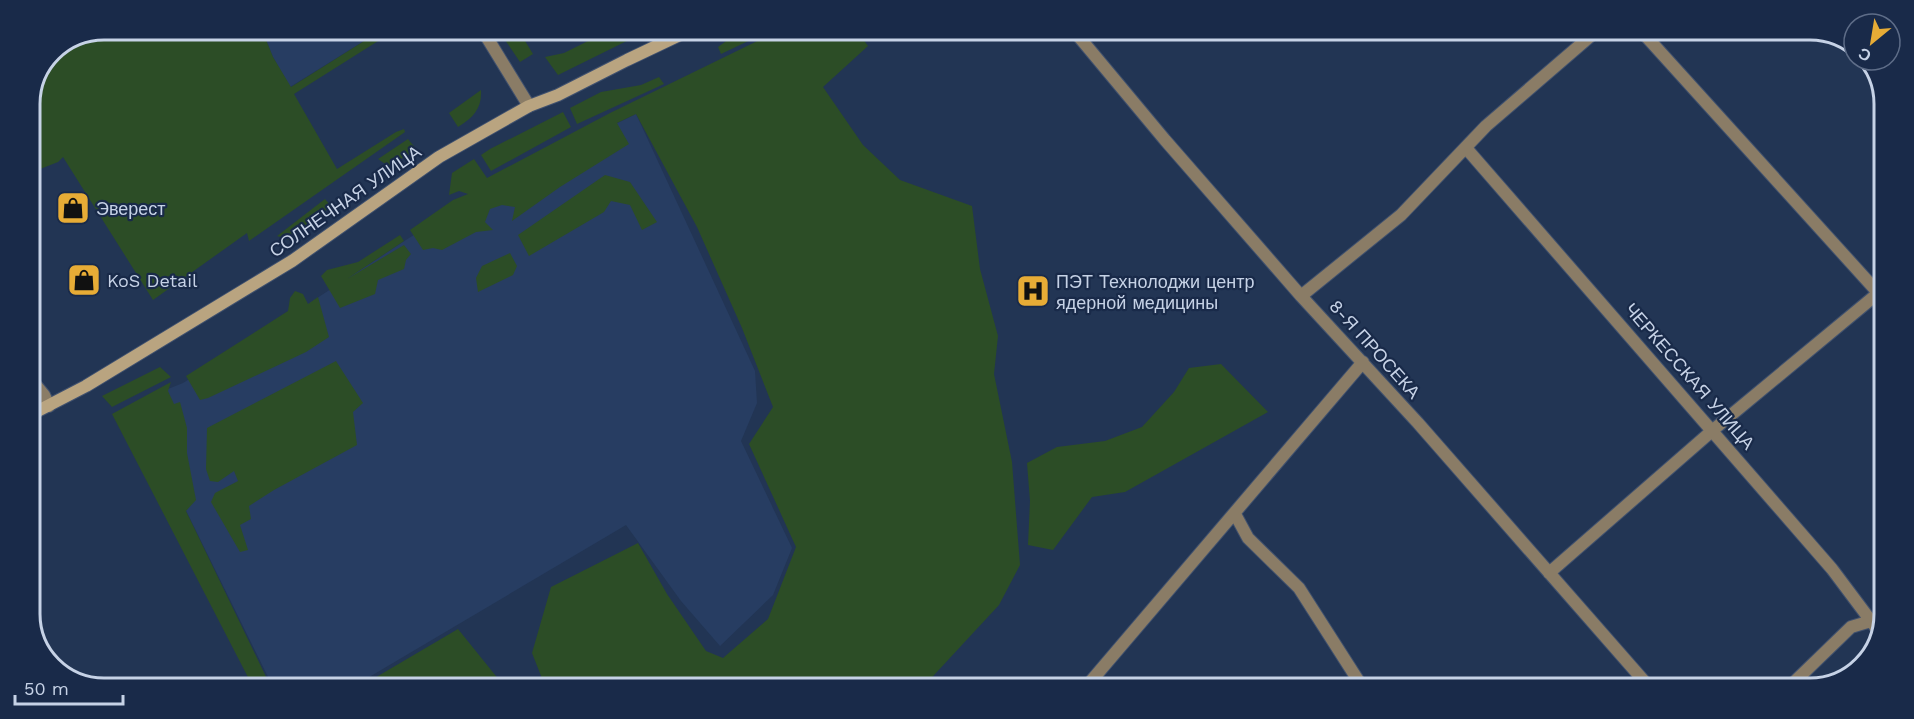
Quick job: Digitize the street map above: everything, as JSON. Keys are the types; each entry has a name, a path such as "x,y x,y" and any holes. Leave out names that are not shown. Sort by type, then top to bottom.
{"main road":[{"name":"СОЛНЕЧНАЯ УЛИЦА","path":"41,410 169,337 292,261 439,157 529,106 558,96 669,40"}],"street":[{"path":"489,40 529,106"},
{"name":"8-Я ПРОСЕКА","path":"1083,40 1165,140 1301,296 1363,362 1641,678"},
{"path":"1301,296 1401,215 1486,126 1586,40"},
{"path":"1649,40 1873,285"},
{"name":"ЧЕРКЕССКАЯ УЛИЦА","path":"1466,148 1833,569 1873,624"},
{"path":"1549,573 1713,430 1873,299"},
{"path":"1094,678 1363,362"},
{"path":"41,391 49,406"},
{"path":"1235,514 1248,538 1299,588 1357,678"},
{"path":"1798,678 1851,627 1871,621"}],"shaded area":[{"path":"266,40 366,40 290,87"},
{"path":"636,114 755,371 757,403 741,441 792,548 773,595 720,646 681,601 626,525 368,678 269,678 133,403 183,383 409,238 514,174"}],"green space":[{"path":"104,40 266,40 273,57 291,87 366,40 380,40 294,94 337,169 396,132 404,129 405,132 249,241 247,233 153,300 63,157 58,162 40,169 40,104 45,80 59,59 69,51 80,45"},
{"path":"505,40 524,40 533,54 520,62"},
{"path":"590,40 629,40 558,75 545,57 564,53"},
{"path":"728,40 750,40 721,54 718,47"},
{"path":"760,40 864,40 868,46 823,87 863,145 900,180 972,206 980,269 998,336 994,374 1012,462 1020,565 999,605 931,678 542,678 532,653 551,587 638,543 667,594 706,651 723,658 768,619 796,547 749,444 773,407 742,328 697,227 636,114 617,123 629,144 560,187 512,221 515,207 502,205 490,209 485,222 493,230 476,232 442,250 433,248 423,250 410,230 453,200 468,194 459,191 449,195 452,173 474,159 487,178 610,113"},
{"path":"659,77 664,84 577,124 570,108 601,92 641,85"},
{"path":"481,90 476,112 458,127 449,113"},
{"path":"563,112 571,127 491,171 481,155"},
{"path":"408,139 417,150 388,166 378,159"},
{"path":"605,175 630,182 657,222 642,230 630,205 611,201 604,212 529,256 518,235"},
{"path":"325,199 331,206 292,241 277,236"},
{"path":"400,235 404,241 347,279 404,245 411,254 406,260 404,269 378,280 375,294 340,308 321,276 327,270 358,262"},
{"path":"510,253 517,266 513,275 478,292 476,278 482,266"},
{"path":"295,291 303,294 308,304 318,297 329,337 306,352 200,400 186,376 288,311 290,298"},
{"path":"336,361 363,403 353,412 357,445 249,506 251,519 240,525 248,550 240,552 211,502 215,493 238,481 234,471 218,482 210,481 206,469 207,428"},
{"path":"1221,364 1268,412 1125,492 1092,497 1053,550 1028,545 1030,501 1027,463 1057,447 1105,441 1142,427 1174,392 1189,368"},
{"path":"160,367 171,377 112,407 102,396"},
{"path":"171,382 168,391 174,404 180,402 187,428 187,453 196,500 186,511 267,678 248,678 112,414"},
{"path":"458,629 498,678 375,678"}],"place":[{"name":"Эверест","path":"73,208"},
{"name":"KoS Detail","path":"84,280"},
{"name":"ПЭТ Технолоджи центр ядерной медицины","path":"1033,291"}]}
